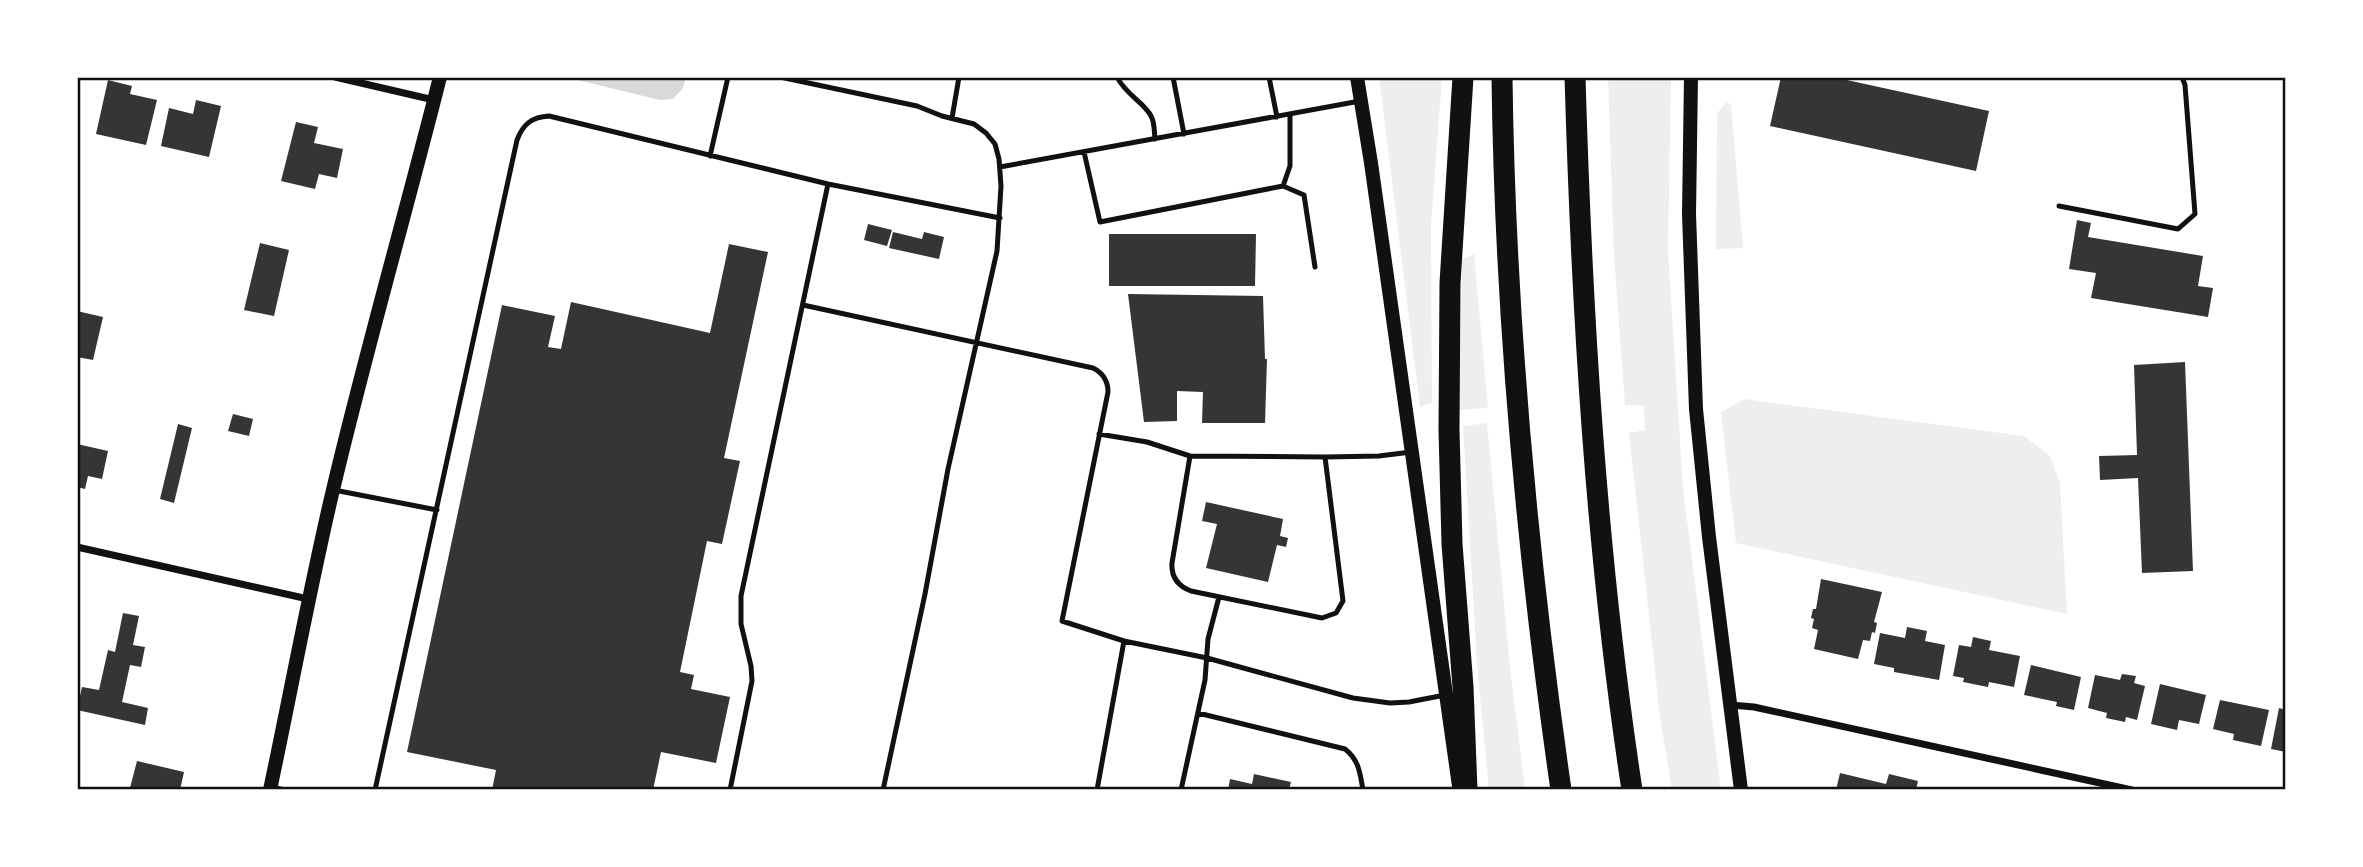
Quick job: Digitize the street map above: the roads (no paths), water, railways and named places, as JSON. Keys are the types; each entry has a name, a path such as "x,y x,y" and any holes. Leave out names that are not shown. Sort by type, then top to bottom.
{"highway":[{"path":"1463,77 1450,283 1449,430 1452,544 1463,687 1467,790"},
{"path":"1502,77 1510,284 1526,494 1545,679 1561,790"},
{"path":"1574,77 1583,314 1602,554 1632,790"}],"main road":[{"path":"275,789 308,599 333,490 392,253 440,77"},
{"path":"1357,77 1459,790"},
{"path":"1690,77 1689,214 1696,409 1709,537 1741,790"}],"street":[{"path":"335,77 434,100"},
{"path":"77,547 308,599"},
{"path":"1731,705 2132,790"}],"lane":[{"path":"710,156 728,77"},
{"path":"780,77 917,106 974,124 995,144 1000,167 997,251 946,481 883,790"},
{"path":"952,118 958,77"},
{"path":"1117,77 1133,99 1150,113 1155,139"},
{"path":"1173,77 1184,134"},
{"path":"1269,77 1277,117"},
{"path":"2059,206 2178,229 2195,214 2185,85 2182,77"},
{"path":"1000,167 1360,101"},
{"path":"1283,186 1290,166 1290,114"},
{"path":"375,790 520,130 528,122 549,116 828,184 1000,218"},
{"path":"1084,152 1100,222 1283,186 1304,195 1315,267"},
{"path":"730,790 752,681 741,624 741,596 828,184"},
{"path":"803,305 1100,371 1108,383 1108,392 1062,621 1124,641 1207,658 1370,701 1409,702 1445,695"},
{"path":"1099,434 1147,443 1190,456 1325,457 1379,456 1411,452"},
{"path":"1190,456 1172,569 1175,580 1185,589 1317,618 1332,616 1340,609 1343,596 1325,457"},
{"path":"333,490 437,510"},
{"path":"1181,790 1205,680 1208,639 1219,597"},
{"path":"1097,790 1124,641"},
{"path":"1198,713 1345,749 1359,766 1363,790"}]}
